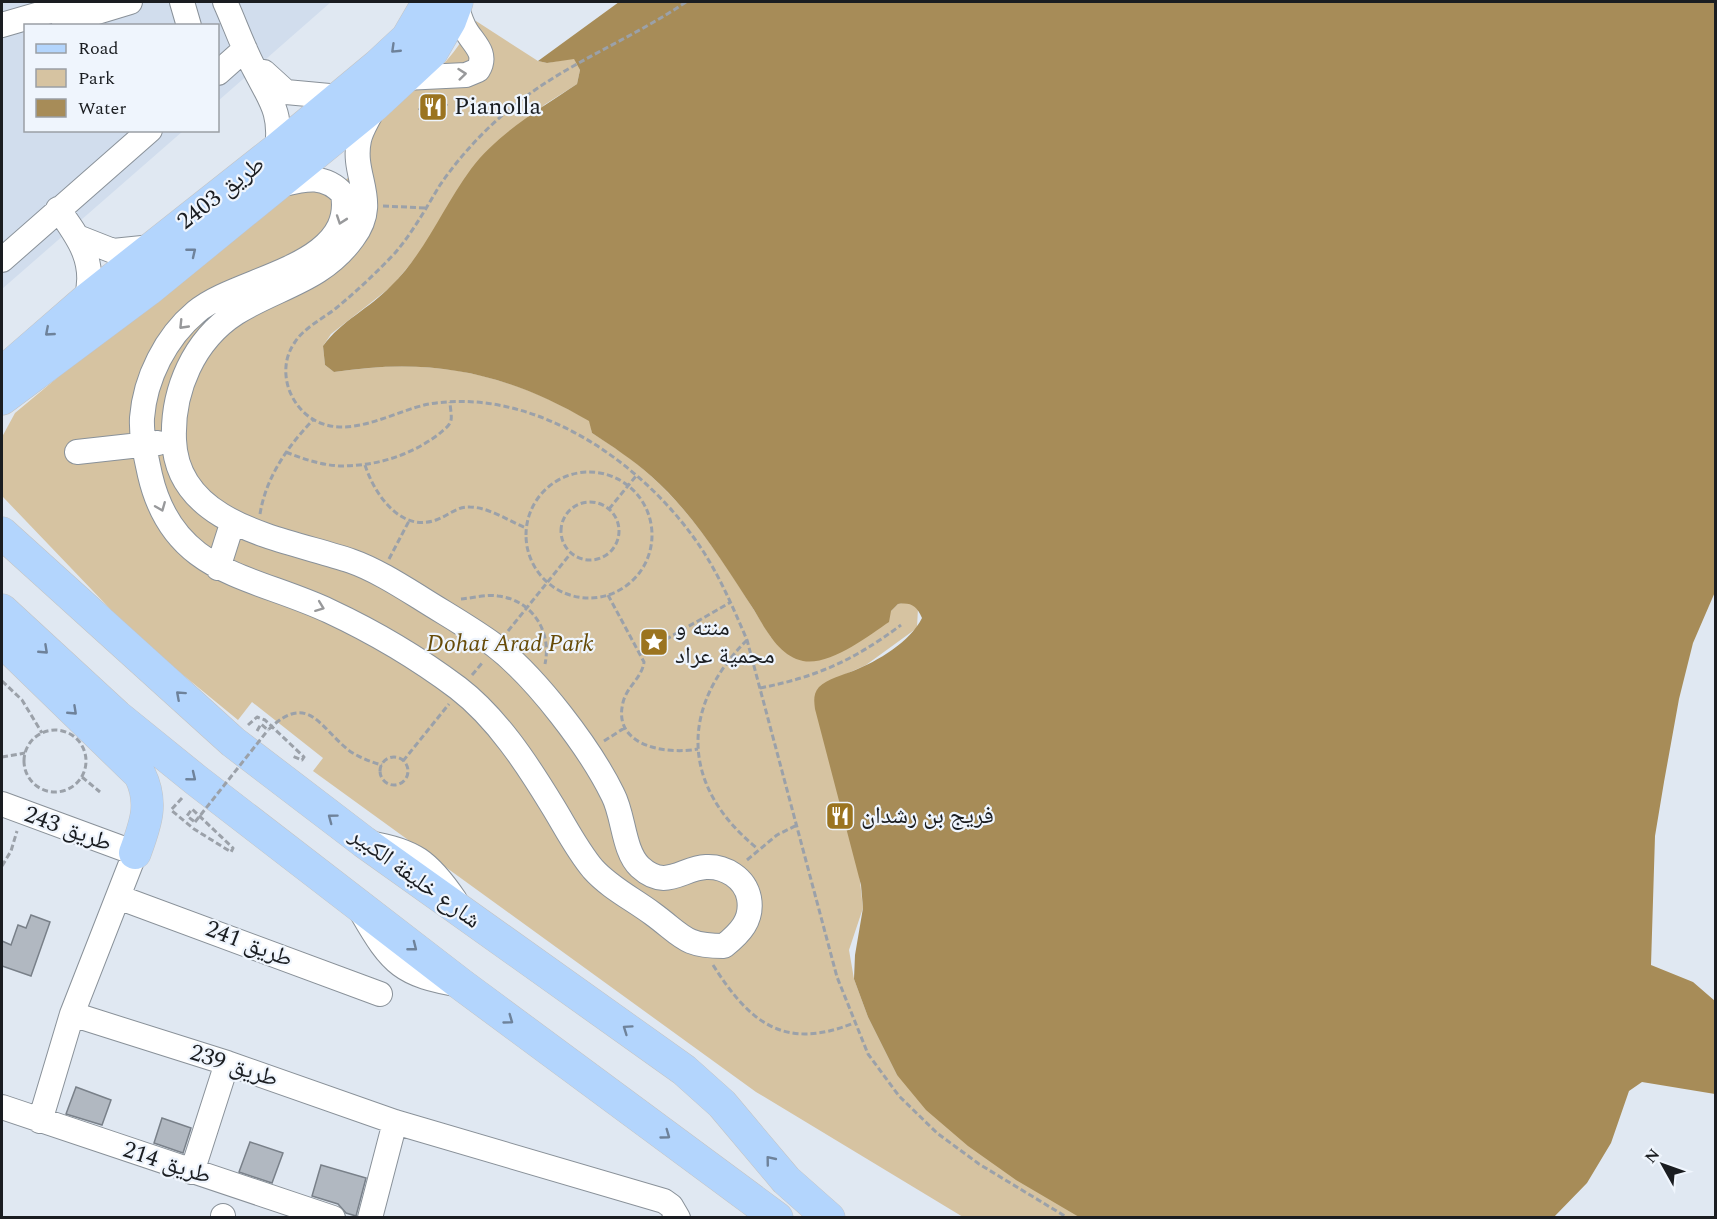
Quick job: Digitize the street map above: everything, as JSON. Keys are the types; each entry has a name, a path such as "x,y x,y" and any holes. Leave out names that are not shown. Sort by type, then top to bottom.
{"main road":[{"name":"طريق 2403","path":"17,375 86,300 152,247 294,147 375,105 432,52 450,21 447,2"},
{"name":"طريق 2403","path":"17,375 148,290 275,186 294,147 340,97 447,2"},
{"path":"2,399 17,375"},
{"path":"2,411 17,375"},
{"name":"شارع خليفة الكبير","path":"2,523 12,542 232,742 364,842 684,1070 722,1104 786,1180 830,1218"},
{"path":"2,610 117,716 196,780 462,985 777,1218"},
{"path":"2,640 140,775 147,789 149,805 135,853"}],"street":[{"path":"2,25 81,2"},
{"path":"59,24 130,2"},
{"path":"182,2 188,24"},
{"path":"225,2 245,49 271,88 278,116 294,147 343,194 345,204 338,229 312,256 287,270 220,297 197,311 175,333 159,357 149,385 142,417 144,444 153,486 167,521 191,548 218,568 244,580 326,609 381,637 460,690 498,729 534,776 593,869 685,939 701,946 724,946 741,932 748,917 749,899 745,886 735,875 720,868 703,866 678,877 659,877 642,869 635,861 614,797 587,752 539,689 496,646 428,603 356,562 232,524 212,511 195,495 182,472 174,442 182,382 194,356 213,331 235,313 298,284 339,255 364,220 367,199 358,164 359,138 375,105"},
{"path":"404,78 466,75 478,70 482,58 481,51 447,2"},
{"path":"2,42 24,35"},
{"path":"219,72 245,49"},
{"path":"271,88 298,94 340,97"},
{"path":"2,260 148,132"},
{"path":"275,186 312,180 333,183"},
{"path":"58,209 80,238 90,276 86,300"},
{"path":"80,238 113,251 152,247"},
{"path":"77,452 174,442"},
{"path":"218,568 232,524"},
{"name":"طريق 243","path":"13,808 135,853"},
{"path":"40,1121 72,1014 135,853"},
{"path":"608,882 635,861"},
{"name":"طريق 241","path":"118,897 380,994"},
{"name":"طريق 239","path":"72,1014 227,1063 395,1122 664,1201 671,1206 678,1218"},
{"path":"192,1172 227,1063"},
{"name":"طريق 214","path":"2,1107 192,1172 270,1208 333,1218"},
{"path":"370,1218 395,1122"}],"path":[{"path":"686,2 575,66 513,106 486,129 462,155 397,250 370,279 294,342 286,363 286,385 296,405 313,420 334,426 357,425 425,405 450,401 479,401 507,406 577,435 636,476 672,511 703,550 731,602 747,640 837,977 867,1054 899,1096 937,1133 979,1164 1068,1218"},
{"path":"366,206 427,208"},
{"path":"286,452 311,462 338,466 365,465 396,458 426,444 446,428 451,421 450,401"},
{"path":"258,531 269,482 286,452 313,420"},
{"path":"365,465 380,498 409,521 423,523 436,520 459,508 471,506 526,528"},
{"path":"595,472 607,475 628,486 637,495 649,516 652,540 645,564 638,574 630,583 608,595 596,598 570,596 547,583 530,558 526,528 531,511 540,495 565,477 595,472"},
{"path":"609,509 636,476"},
{"path":"588,502 595,502 609,509 619,529 612,550 592,560 571,554 561,534 568,512 588,502"},
{"path":"381,576 409,521"},
{"path":"428,603 496,595 513,599 527,608 537,618 546,645 539,689"},
{"path":"608,595 642,654 643,670 625,697 622,707 626,727 633,737 653,749 668,752 698,749"},
{"path":"642,654 731,602"},
{"path":"760,688 799,680 836,667 870,648 900,625"},
{"path":"747,640 714,680 701,712 698,749 704,778 718,809 740,834 758,849"},
{"path":"2,681 22,700 42,733"},
{"path":"196,780 171,810 194,829 231,852 233,848 228,841 192,809 187,816 195,822 268,730 283,716 300,712 317,717 352,753 382,765"},
{"path":"265,720 304,757 302,760 291,755"},
{"path":"268,730 261,724 256,730 268,740"},
{"path":"587,752 626,727"},
{"path":"55,730 68,732 79,740 85,752 86,765 82,777 73,787 62,792 49,792 37,787 24,766 25,753 29,745 42,733 55,730"},
{"path":"2,757 25,753"},
{"path":"391,758 403,760 406,765 406,777 402,782 391,785 381,777 382,765 391,758"},
{"path":"82,777 100,792"},
{"path":"2,866 11,851 13,808"},
{"path":"735,875 758,849 797,825"},
{"path":"701,946 740,1005 760,1021 782,1031 807,1035 832,1032 854,1023"}],"shaded area":[{"path":"2,2 331,2 219,100 219,24 24,24 24,132 182,132 2,289"}],"green space":[{"name":"Dohat Arad Park","path":"476,21 538,61 547,63 574,58 580,70 577,84 544,105 392,286 331,334 323,346 325,365 334,372 403,366 467,372 528,391 559,404 590,421 592,433 645,471 670,494 702,532 771,637 891,611 898,604 908,602 918,608 917,628 866,665 837,678 863,908 849,950 854,979 868,1017 897,1075 1079,1217 963,1217 756,1092 313,771 323,758 252,702 238,720 138,638 3,497 2,437 15,413 272,199 311,183 330,190 366,166 366,146 370,130 377,118 439,69"}],"water":[{"path":"619,2 1715,2 1715,592 1693,643 1679,699 1664,782 1655,836 1651,965 1693,982 1715,1001 1715,1094 1642,1082 1629,1091 1611,1143 1587,1183 1553,1218 1079,1217 1016,1180 968,1146 926,1110 897,1075 868,1017 854,979 855,955 863,908 861,885 814,700 822,684 873,662 901,643 917,627 922,618 918,610 910,604 898,604 891,611 889,622 837,655 814,661 794,658 780,648 768,634 719,557 681,506 644,470 592,433 589,421 558,404 527,391 466,372 403,366 334,372 325,365 323,346 338,329 383,294 403,273 471,169 482,156 520,122 577,84 580,70 574,59 547,63 538,61"}],"building":[{"name":"Pianolla","path":"438,94 447,105 428,120 419,109"},
{"path":"31,915 50,922 31,976 2,966 2,941 11,945 18,925 26,928"},
{"path":"76,1087 111,1100 102,1125 66,1114"},
{"path":"162,1118 191,1128 183,1153 154,1143"},
{"path":"250,1142 283,1153 272,1183 239,1172"},
{"path":"321,1165 366,1178 356,1216 346,1213 338,1204 312,1196"}],"place":[{"name":"Pianolla","path":"433,107"},
{"name":"منته و محمية عراد","path":"654,642"},
{"name":"فريج بن رشدان","path":"840,816"}]}
